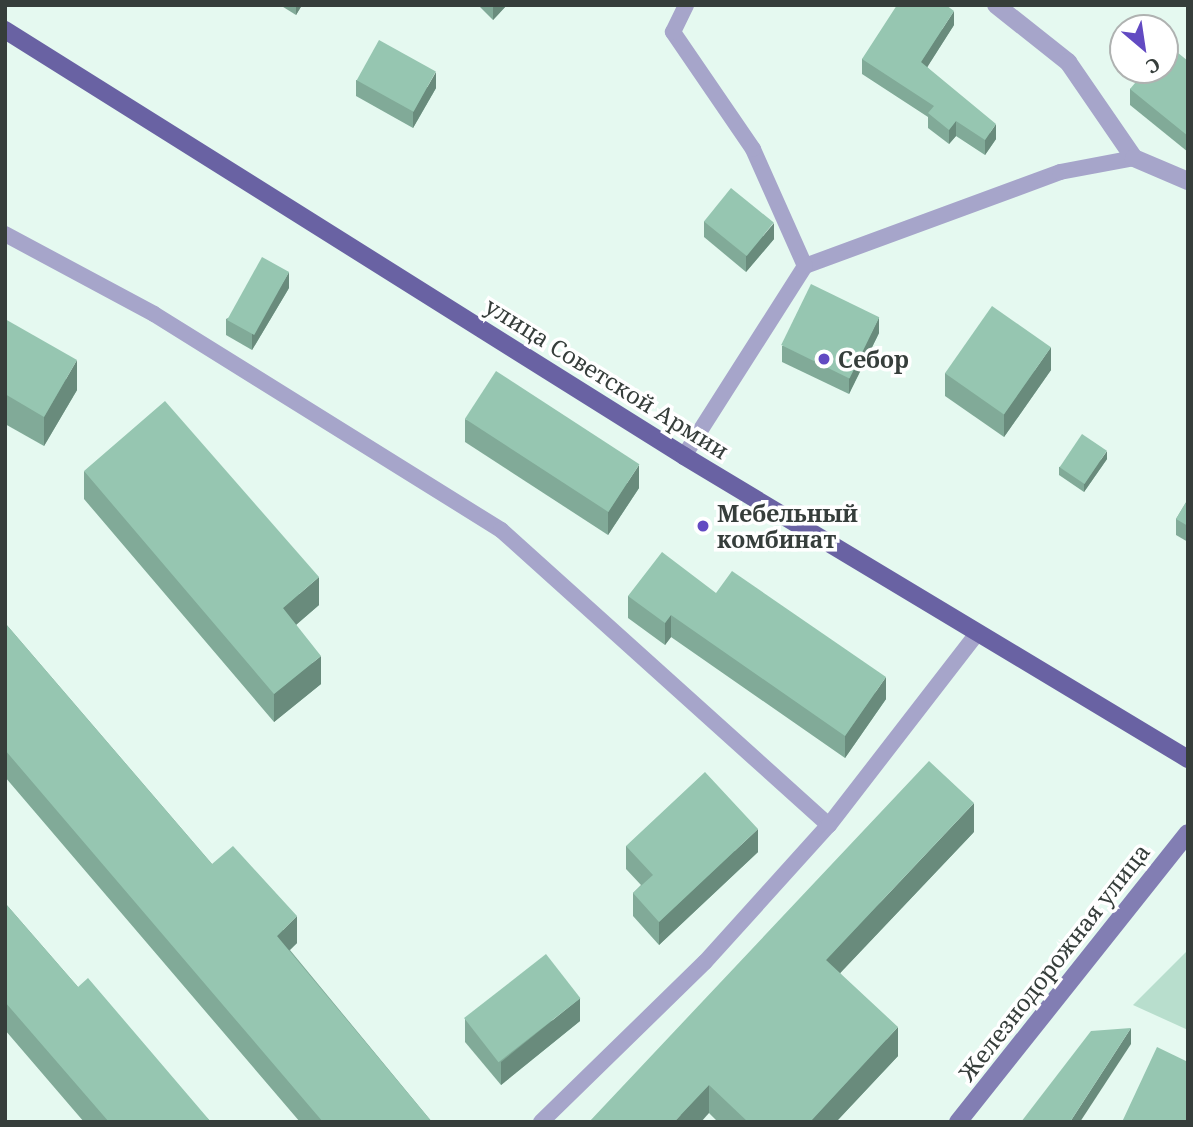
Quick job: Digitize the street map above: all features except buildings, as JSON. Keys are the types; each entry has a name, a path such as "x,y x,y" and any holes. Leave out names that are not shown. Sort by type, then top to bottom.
{"main road":[{"name":"улица Советской Армии","path":"5,30 684,456 976,635 1188,759"}],"street":[{"path":"996,5 1068,62 1134,159 1188,181"},
{"name":"Железнодорожная улица","path":"958,1122 1188,833"}],"lane":[{"path":"686,5 673,32 753,149 805,266"},
{"path":"684,456 805,266 1060,172 1134,159"},
{"path":"5,234 154,314 500,530 829,825"},
{"path":"541,1122 705,962 829,825 976,635"}],"green space":[{"path":"1188,950 1188,1030 1133,1005"}],"place":[{"name":"Себор","path":"824,359"},
{"name":"Мебельный комбинат","path":"703,526"}]}
